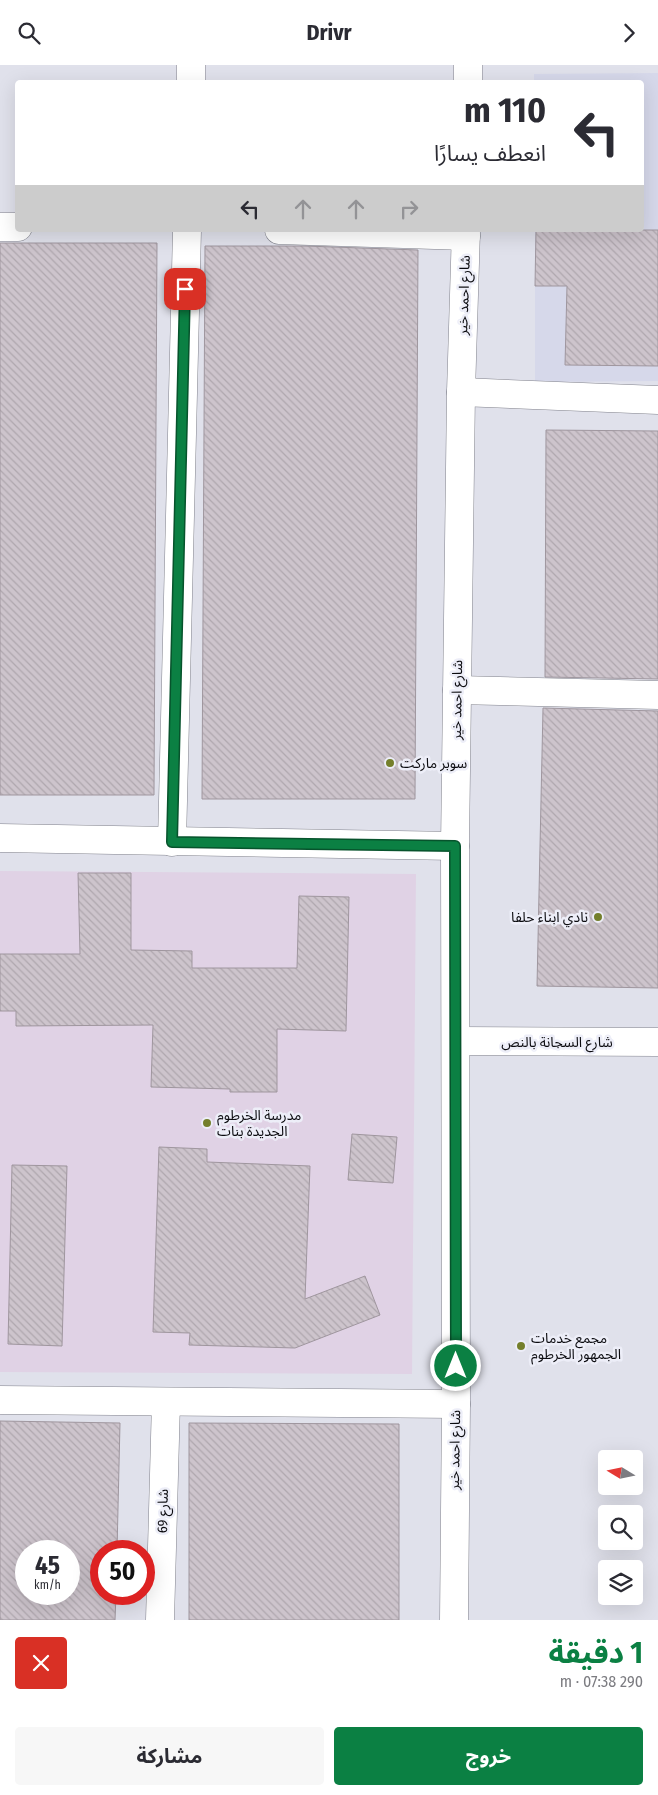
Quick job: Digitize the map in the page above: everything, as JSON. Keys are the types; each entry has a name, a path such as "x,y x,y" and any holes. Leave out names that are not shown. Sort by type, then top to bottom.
{"street":[{"path":"191,65 191,80"},
{"path":"468,65 468,80"},
{"path":"0,227 15,227"},
{"path":"172,842 187,232"},
{"path":"404,232 466,233"},
{"name":"شارع احمد خير","path":"454,1620 456,1404 455,846 461,392 466,233"},
{"path":"461,392 658,400"},
{"path":"457,690 658,695"},
{"path":"0,838 455,846"},
{"name":"شارع السجانة بالنص","path":"456,1041 658,1042"},
{"path":"0,1400 456,1404"},
{"name":"شارع 69","path":"160,1620 166,1402"}],"shaded area":[{"path":"658,73 658,381 535,382 535,232 644,232 644,80 534,80 534,74"},
{"name":"مدرسة الخرطوم الجديدة بنات","path":"0,871 416,874 412,1374 0,1372"}],"building":[{"path":"644,230 658,230 658,366 565,365 567,286 535,286 536,232 644,232"},
{"path":"0,243 157,243 154,795 0,795"},
{"path":"205,246 305,246 418,250 415,799 202,799"},
{"path":"546,430 658,431 658,679 545,677"},
{"path":"543,708 658,711 658,988 537,986"},
{"path":"78,873 131,873 131,950 192,951 192,968 297,968 299,896 349,897 346,1031 277,1029 277,1092 230,1092 230,1089 151,1087 153,1025 16,1026 16,1011 0,1011 0,954 80,954"},
{"path":"352,1134 397,1137 393,1183 348,1180"},
{"path":"159,1147 207,1149 207,1162 310,1166 305,1299 365,1276 380,1315 295,1348 189,1345 190,1333 153,1332"},
{"path":"12,1165 67,1166 62,1346 8,1344"},
{"path":"0,1421 120,1423 117,1540 90,1540 90,1605 116,1605 115,1620 0,1620"},
{"path":"189,1423 399,1424 399,1620 189,1620"}],"place":[{"name":"سوبر ماركت","path":"390,763"},
{"name":"نادي ابناء حلفا","path":"598,917"},
{"name":"مدرسة الخرطوم الجديدة بنات","path":"207,1123"},
{"name":"مجمع خدمات الجمهور الخرطوم","path":"521,1346"}],"route":[{"path":"185,289 172,842 455,846 456,1366"}]}
